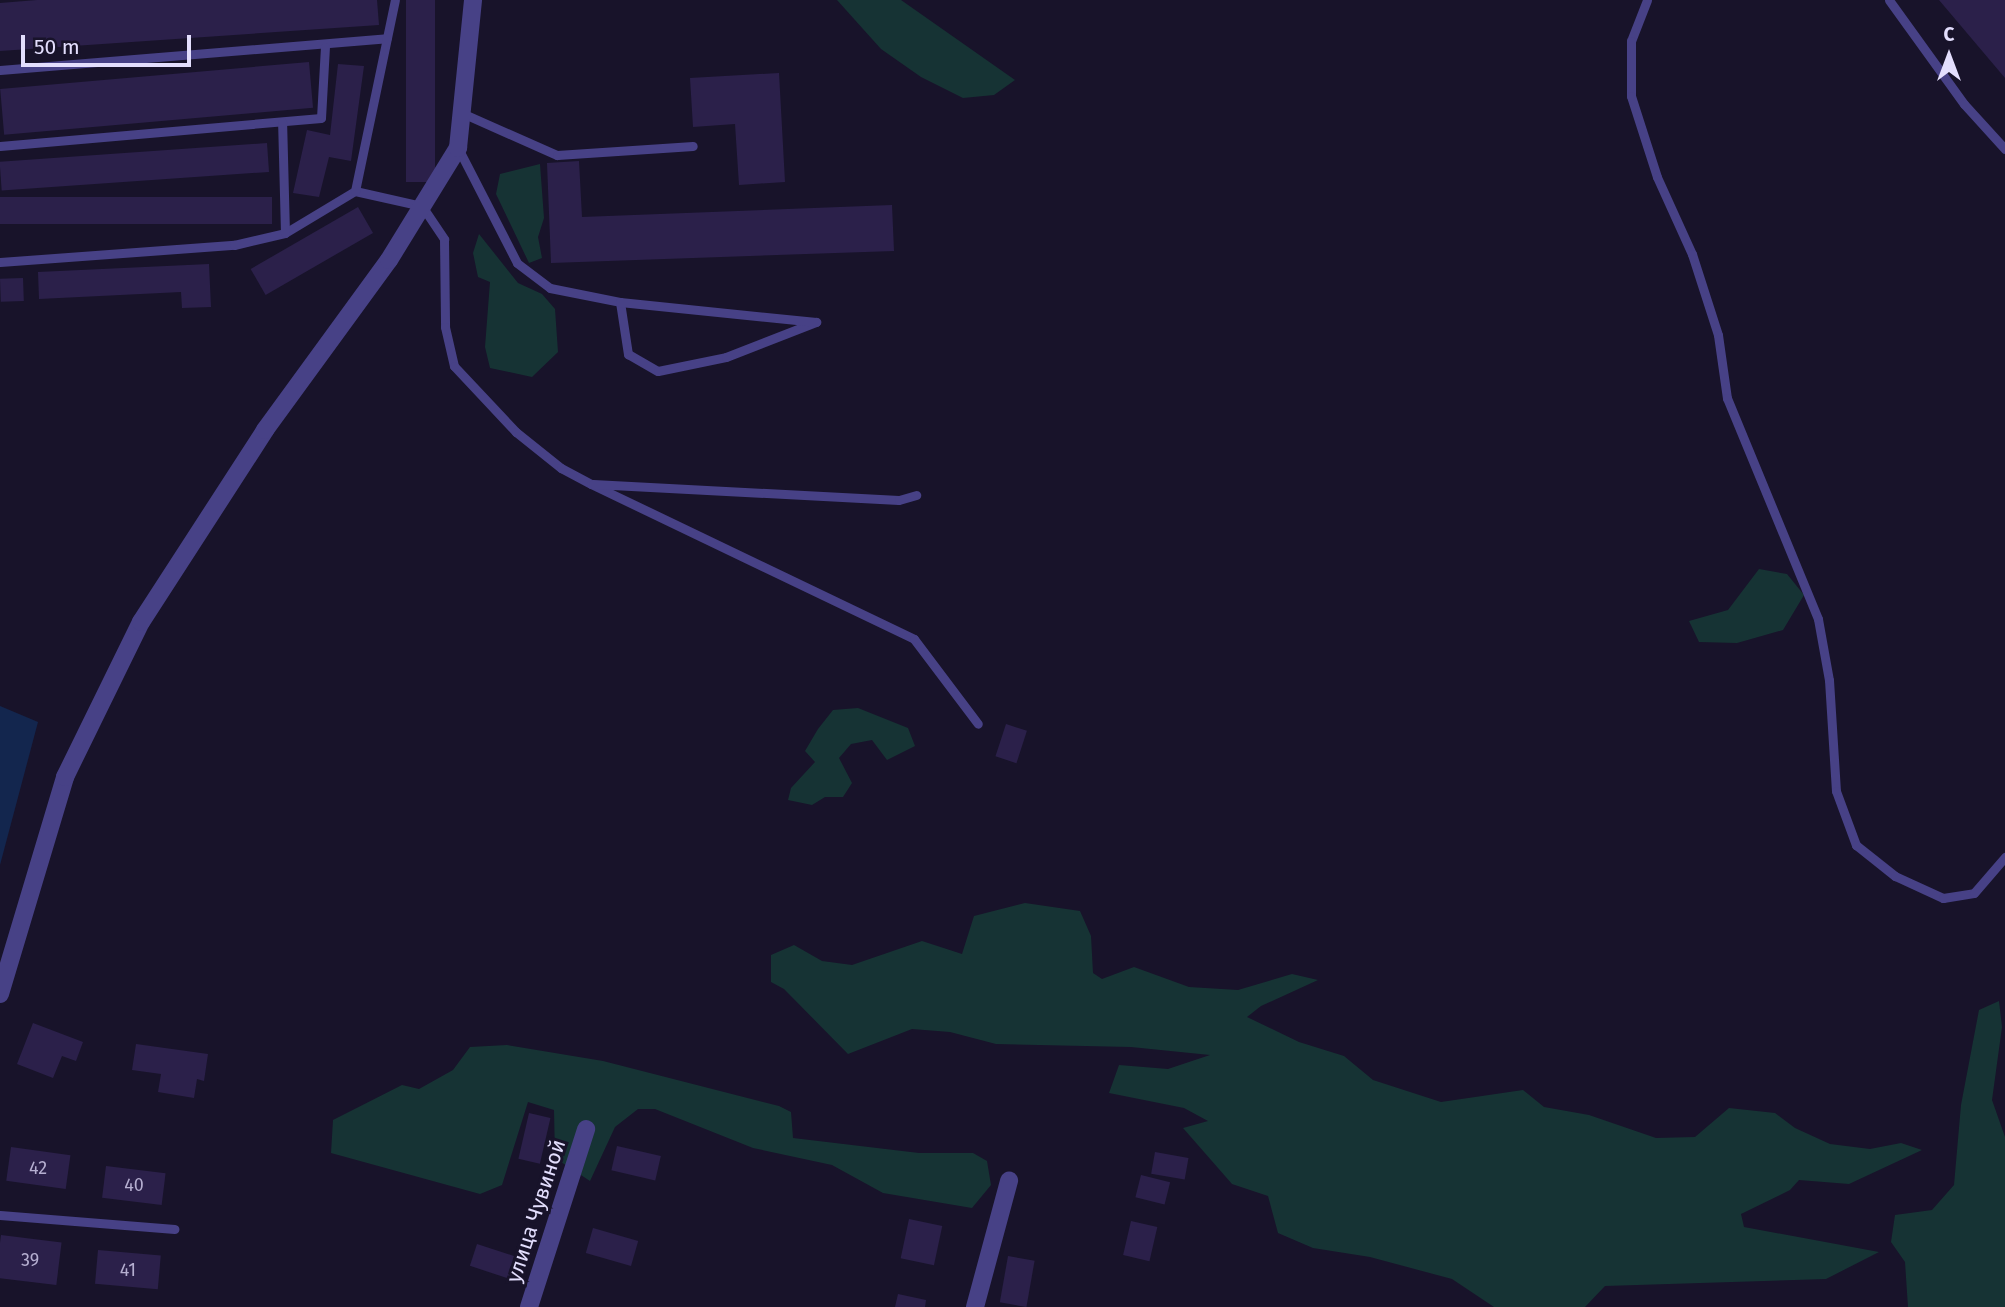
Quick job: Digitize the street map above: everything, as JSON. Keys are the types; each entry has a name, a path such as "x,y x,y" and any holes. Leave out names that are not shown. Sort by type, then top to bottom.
{"street":[{"path":"0,994 65,777 141,622 265,430 422,206 458,148 473,0"},
{"name":"улица Чувиной","path":"529,1307 586,1129"},
{"path":"975,1307 1009,1181"}],"lane":[{"path":"355,191 394,0"},
{"path":"1647,0 1630,41 1631,96 1657,177 1700,277 1718,335 1727,398 1818,619 1829,680 1836,791 1856,845 1895,876 1943,898 1974,893 2005,857"},
{"path":"1888,0 1964,104 2005,149"},
{"path":"0,70 325,47 387,38"},
{"path":"0,146 321,118 325,47"},
{"path":"462,113 556,155 693,146"},
{"path":"282,122 285,233"},
{"path":"458,148 517,263 550,288 620,302 816,322 726,357 658,371 628,354 620,302"},
{"path":"0,261 234,245 285,233 355,191 422,206 444,239 445,327 454,366 516,432 561,468 591,484 914,639 978,724"},
{"path":"591,484 899,500 916,495"},
{"path":"0,1215 174,1229"}],"green space":[{"path":"837,0 901,0 1015,80 994,95 963,98 921,77 881,49"},
{"path":"540,164 544,218 538,237 542,258 529,263 496,194 500,174"},
{"path":"479,234 518,283 542,294 555,309 558,352 532,377 490,368 485,347 490,282 478,277 473,253"},
{"path":"1759,569 1787,574 1804,595 1783,630 1737,643 1699,642 1689,621 1728,610"},
{"path":"858,708 908,728 915,746 887,760 872,740 851,744 839,758 852,783 843,797 825,797 812,805 788,800 791,788 815,762 805,751 818,729 833,710"},
{"path":"1025,903 1080,911 1091,936 1093,973 1102,979 1134,967 1189,987 1238,990 1292,974 1318,980 1261,1006 1247,1017 1299,1042 1344,1056 1373,1080 1441,1102 1523,1090 1544,1107 1589,1115 1656,1138 1695,1137 1729,1108 1775,1113 1795,1128 1830,1144 1870,1149 1901,1143 1922,1150 1849,1184 1799,1180 1790,1190 1741,1214 1744,1227 1879,1252 1826,1279 1605,1286 1585,1307 1494,1307 1452,1279 1370,1257 1313,1248 1278,1233 1268,1196 1232,1184 1183,1128 1208,1121 1184,1108 1109,1093 1119,1065 1168,1069 1210,1055 1131,1047 996,1044 950,1032 912,1029 848,1054 784,989 771,982 771,955 794,945 822,961 852,965 922,941 962,954 974,916"},
{"path":"1999,1001 2002,1027 1992,1100 2005,1137 2005,1307 1908,1307 1905,1262 1891,1242 1895,1215 1932,1210 1954,1185 1961,1105 1979,1010"},
{"path":"507,1045 603,1061 779,1106 791,1112 793,1138 919,1153 973,1153 987,1161 991,1185 972,1208 883,1193 832,1165 753,1148 655,1109 638,1109 615,1127 590,1181 555,1158 554,1110 528,1102 502,1185 480,1194 331,1153 333,1120 402,1085 419,1089 453,1070 470,1047"}],"water":[{"path":"0,706 38,722 0,865"}],"building":[{"path":"37,0 377,0 379,25 0,51 0,3"},
{"path":"406,0 435,0 435,182 406,182"},
{"path":"1939,0 2005,0 2005,78"},
{"path":"309,62 313,108 4,135 0,89"},
{"path":"338,64 364,66 351,161 329,157 319,197 293,193 307,130 330,135"},
{"path":"779,73 785,182 739,185 735,124 693,127 690,78"},
{"path":"267,143 269,172 2,191 0,162"},
{"path":"579,161 582,217 892,205 894,251 551,263 547,163"},
{"path":"0,197 272,197 272,224 0,224"},
{"path":"358,207 373,233 266,295 251,269"},
{"path":"209,264 211,307 182,308 181,292 39,299 38,272"},
{"path":"23,278 24,301 1,302 0,279"},
{"path":"1006,724 1027,731 1016,763 995,756"},
{"path":"33,1023 83,1042 76,1061 62,1056 53,1078 17,1064"},
{"path":"136,1044 208,1054 204,1081 197,1079 194,1098 158,1092 161,1074 132,1070"},
{"path":"529,1113 550,1118 540,1164 518,1159"},
{"path":"617,1146 661,1156 655,1180 611,1170"},
{"path":"11,1147 70,1155 66,1189 6,1181"},
{"path":"1155,1152 1188,1158 1185,1180 1151,1174"},
{"path":"106,1166 166,1173 162,1205 102,1198"},
{"path":"1141,1175 1170,1182 1165,1205 1135,1197"},
{"path":"909,1219 942,1226 934,1265 901,1258"},
{"path":"1131,1221 1157,1227 1149,1261 1123,1255"},
{"path":"593,1228 638,1241 631,1266 586,1253"},
{"path":"1,1235 62,1242 56,1285 0,1278"},
{"path":"477,1244 520,1258 513,1280 470,1266"},
{"path":"98,1250 161,1255 158,1289 95,1284"},
{"path":"1008,1256 1035,1261 1026,1307 1000,1302"},
{"path":"898,1294 926,1300 925,1307 895,1307"}]}
